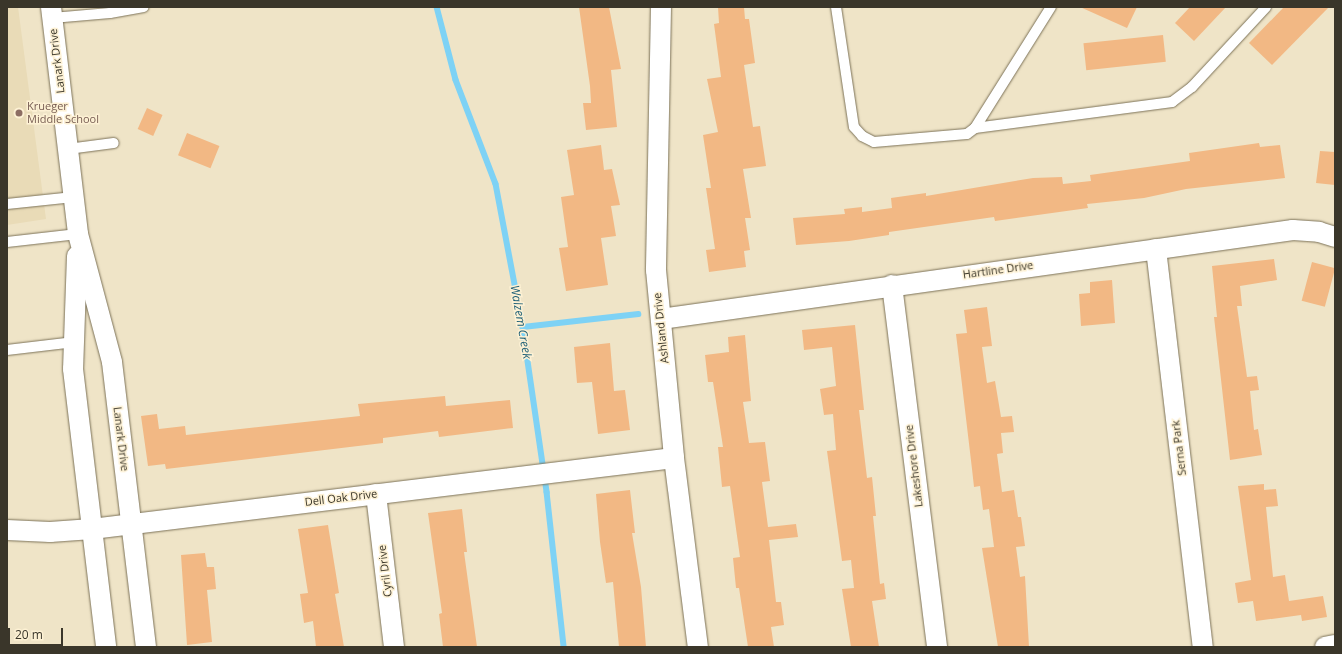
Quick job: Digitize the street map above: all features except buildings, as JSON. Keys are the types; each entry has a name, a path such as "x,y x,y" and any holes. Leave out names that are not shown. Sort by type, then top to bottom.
{"street":[{"name":"Ashland Drive","path":"661,7 656,270 674,458 698,647"},
{"name":"Lanark Drive","path":"51,12 78,234 73,370 106,647"},
{"name":"Hartline Drive","path":"661,320 892,285 1293,230 1319,232 1335,237"},
{"name":"Lanark Drive","path":"78,234 112,362 146,647"},
{"name":"Serna Park","path":"1156,249 1203,647"},
{"name":"Lakeshore Drive","path":"892,285 936,647"},
{"name":"Dell Oak Drive","path":"7,530 50,532 132,524 674,458"},
{"name":"Cyril Drive","path":"376,494 394,647"},
{"path":"1325,647 1335,645"}],"lane":[{"path":"51,12 110,13 142,7"},
{"path":"836,7 849,107 854,127 862,136 874,142 967,134 975,128 1051,7"},
{"path":"975,128 1172,102 1192,86 1266,7"},
{"path":"68,149 114,143"},
{"path":"7,204 74,197"},
{"path":"7,242 78,234"},
{"path":"7,350 75,342"}],"shaded area":[{"name":"Krueger Middle School","path":"7,7 18,7 46,219 7,225"}],"waterway":[{"name":"Walzem Creek","path":"437,7 456,80 496,184 523,327 547,492 564,647"},
{"path":"523,327 638,314"}],"place":[{"name":"Krueger Middle School","path":"19,113"}]}
